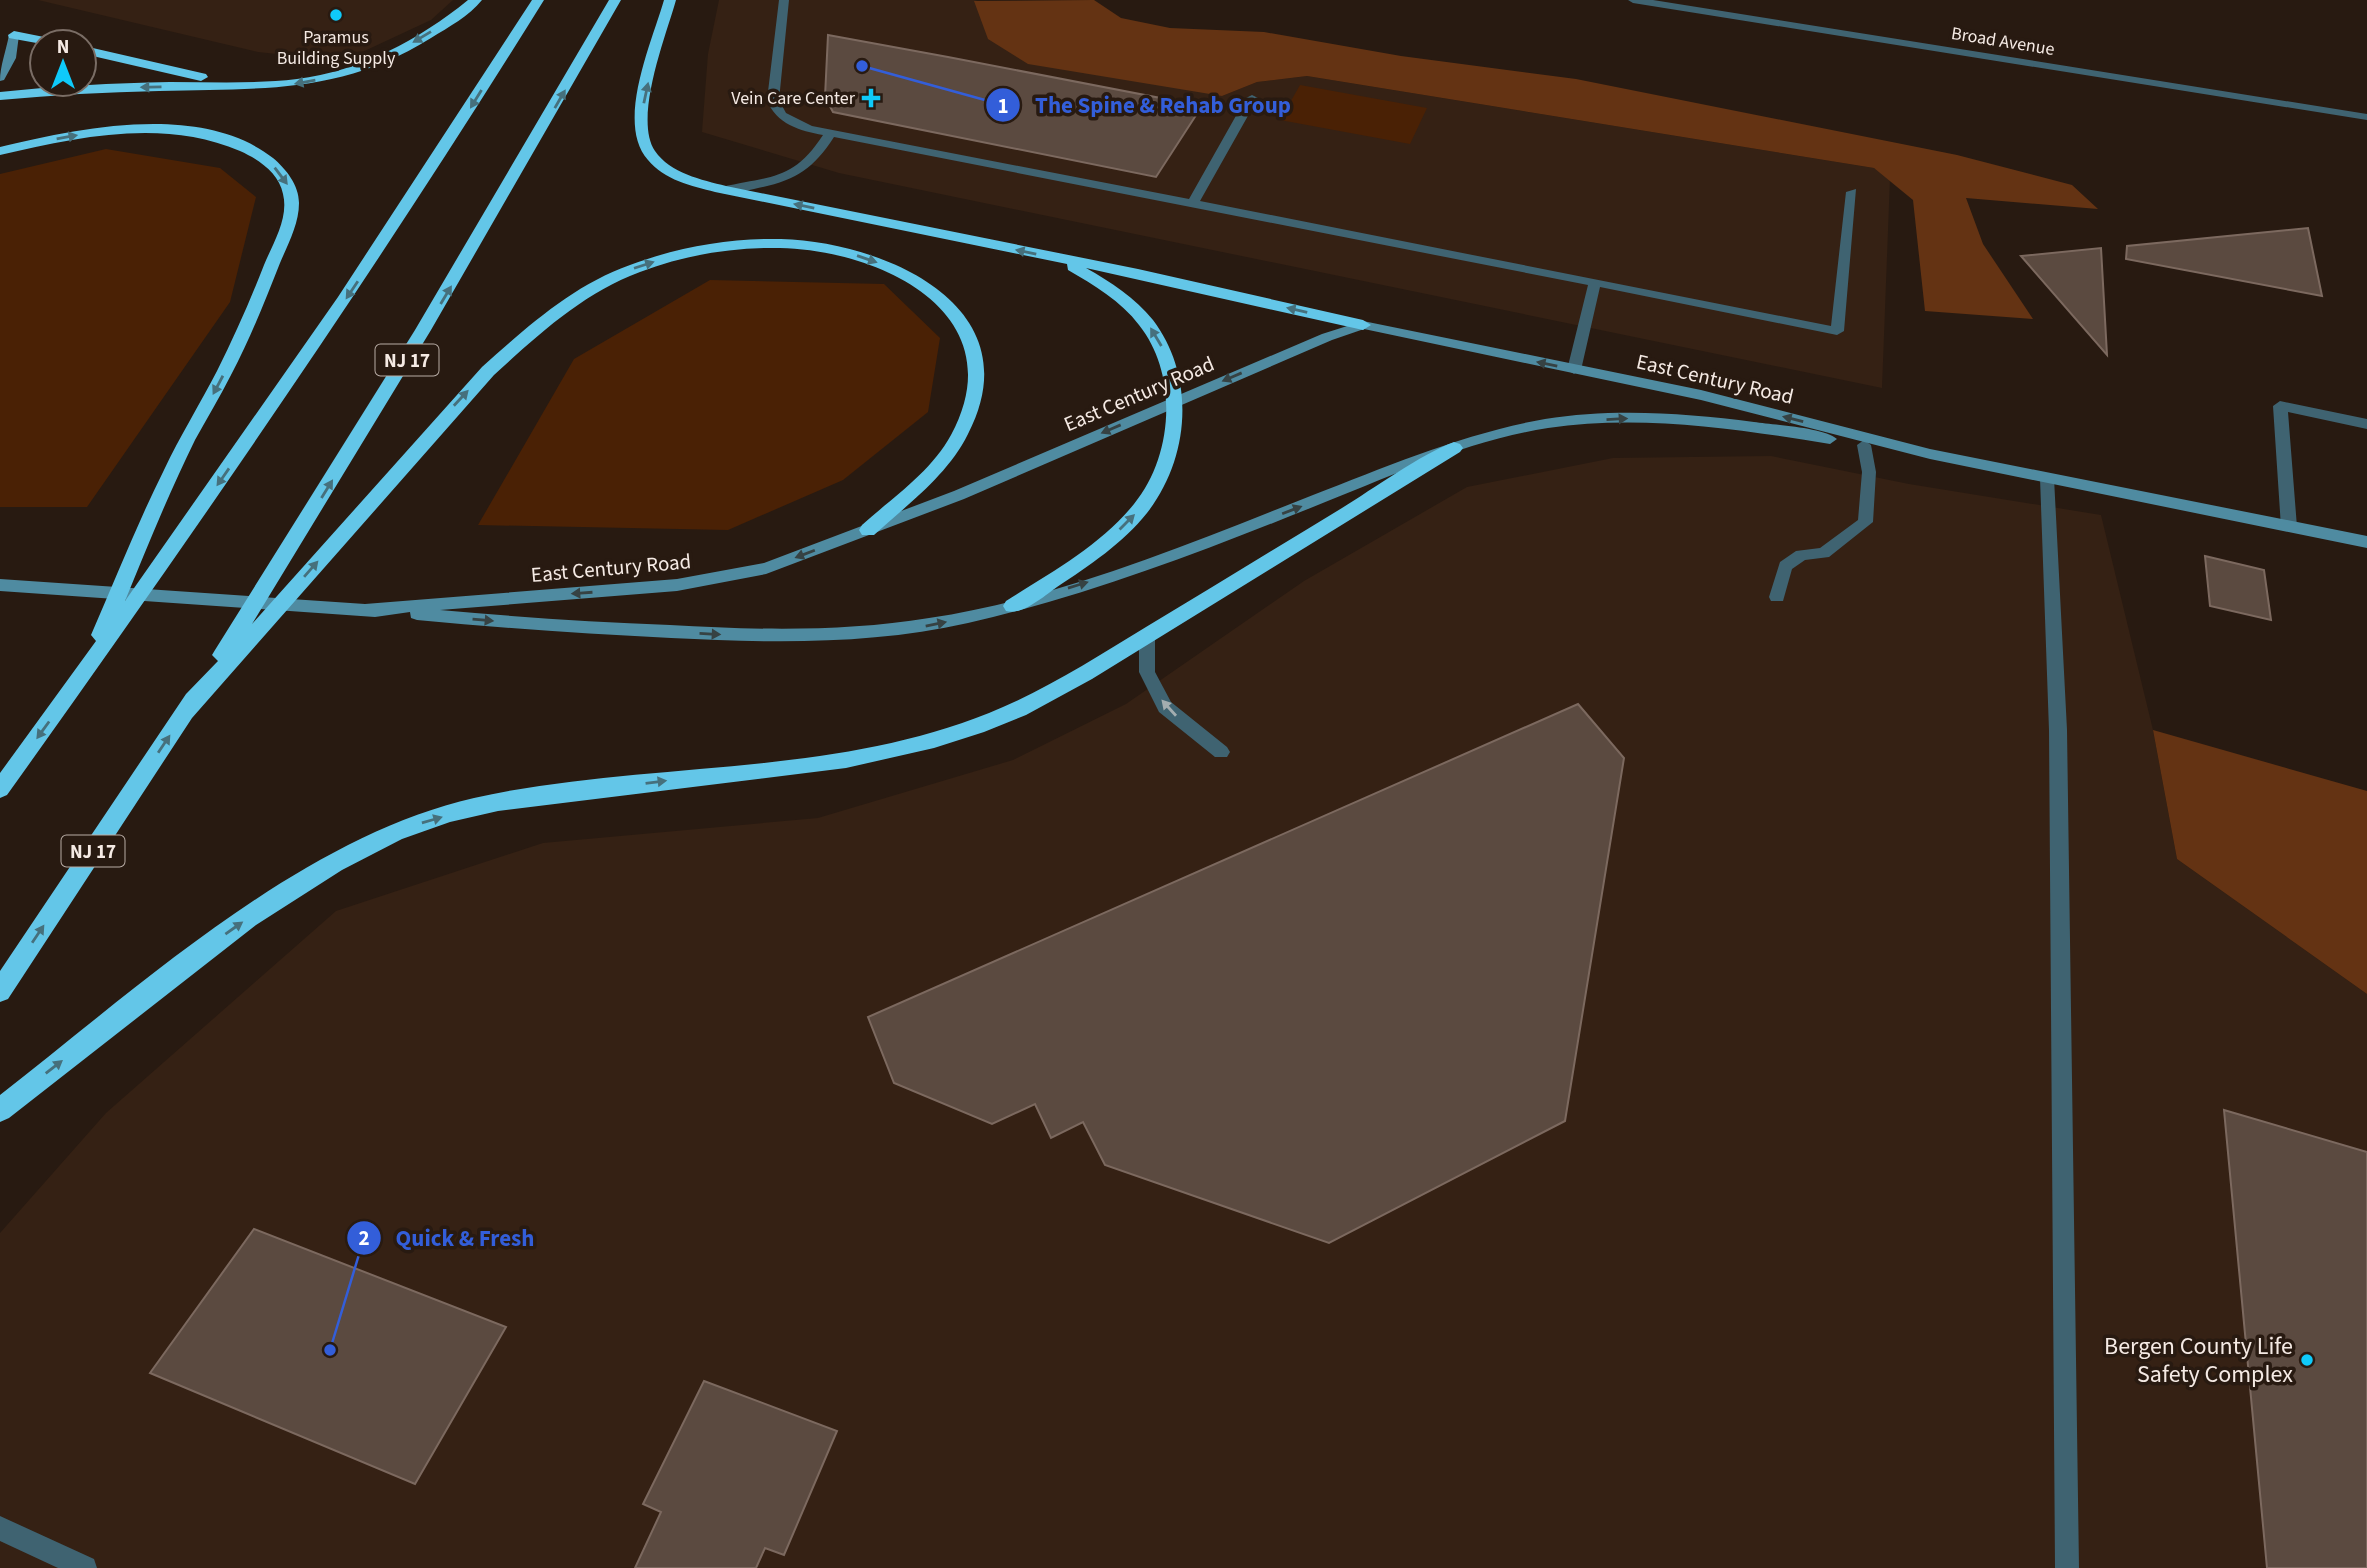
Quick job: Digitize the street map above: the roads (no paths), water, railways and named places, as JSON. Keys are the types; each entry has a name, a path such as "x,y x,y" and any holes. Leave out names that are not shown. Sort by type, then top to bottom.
{"highway":[{"path":"0,96 98,88 244,86 303,82 363,66 427,35 476,0"},
{"path":"0,789 354,288 538,0"},
{"name":"NJ 17","path":"0,991 185,712 405,364 496,211 615,0"},
{"path":"670,0 642,115 641,130 646,148 670,171 703,185 1138,274 1363,325"},
{"path":"7,33 28,38"},
{"path":"98,53 244,86"},
{"path":"0,151 82,134 131,130 190,132 218,138 262,157 287,182 292,198 284,237 242,339 184,445 83,674"},
{"path":"185,712 488,370 525,337 601,285 634,268 670,257 752,244 823,248 888,266 937,295 955,312 967,333 973,356 974,383 970,408 960,436 940,461 868,530"},
{"path":"1013,606 1091,554 1140,508 1157,483 1168,455 1173,430 1174,402 1170,372 1163,349 1149,326 1108,288 1062,260"},
{"path":"0,1110 233,929 299,884 361,848 428,820 498,804 828,761 910,746 977,726 1035,701 1454,449"}],"street":[{"path":"784,0 773,100 776,111 788,121 830,134 1837,331 1852,192"},
{"name":"Broad Avenue","path":"1633,0 1708,6 2367,117"},
{"path":"0,46 7,33"},
{"path":"0,78 11,58 7,33"},
{"path":"1193,204 1252,97"},
{"path":"726,190 768,183 807,165 830,134"},
{"path":"1574,369 1595,282"},
{"name":"East Century Road","path":"366,610 677,585 766,568 958,495 1327,337 1363,325 1702,396 1930,454 2367,542"},
{"path":"2289,527 2280,406 2367,424"},
{"name":"East Century Road","path":"0,584 562,627 782,637 881,633 1013,606 1188,550 1454,449 1543,424 1640,418 1732,422 1930,454"},
{"path":"1777,597 1785,565 1801,555 1824,553 1865,522 1869,472 1864,445"},
{"path":"2047,478 2058,730 2067,1568"},
{"path":"1147,635 1147,672 1165,708 1221,752"},
{"path":"0,1528 85,1568"}],"place":[{"name":"Paramus Building Supply","path":"336,15"},
{"name":"The Spine & Rehab Group","path":"862,66"},
{"name":"Vein Care Center","path":"871,98"},
{"name":"Quick & Fresh","path":"330,1350"},
{"name":"Bergen County Life Safety Complex","path":"2307,1360"}]}
